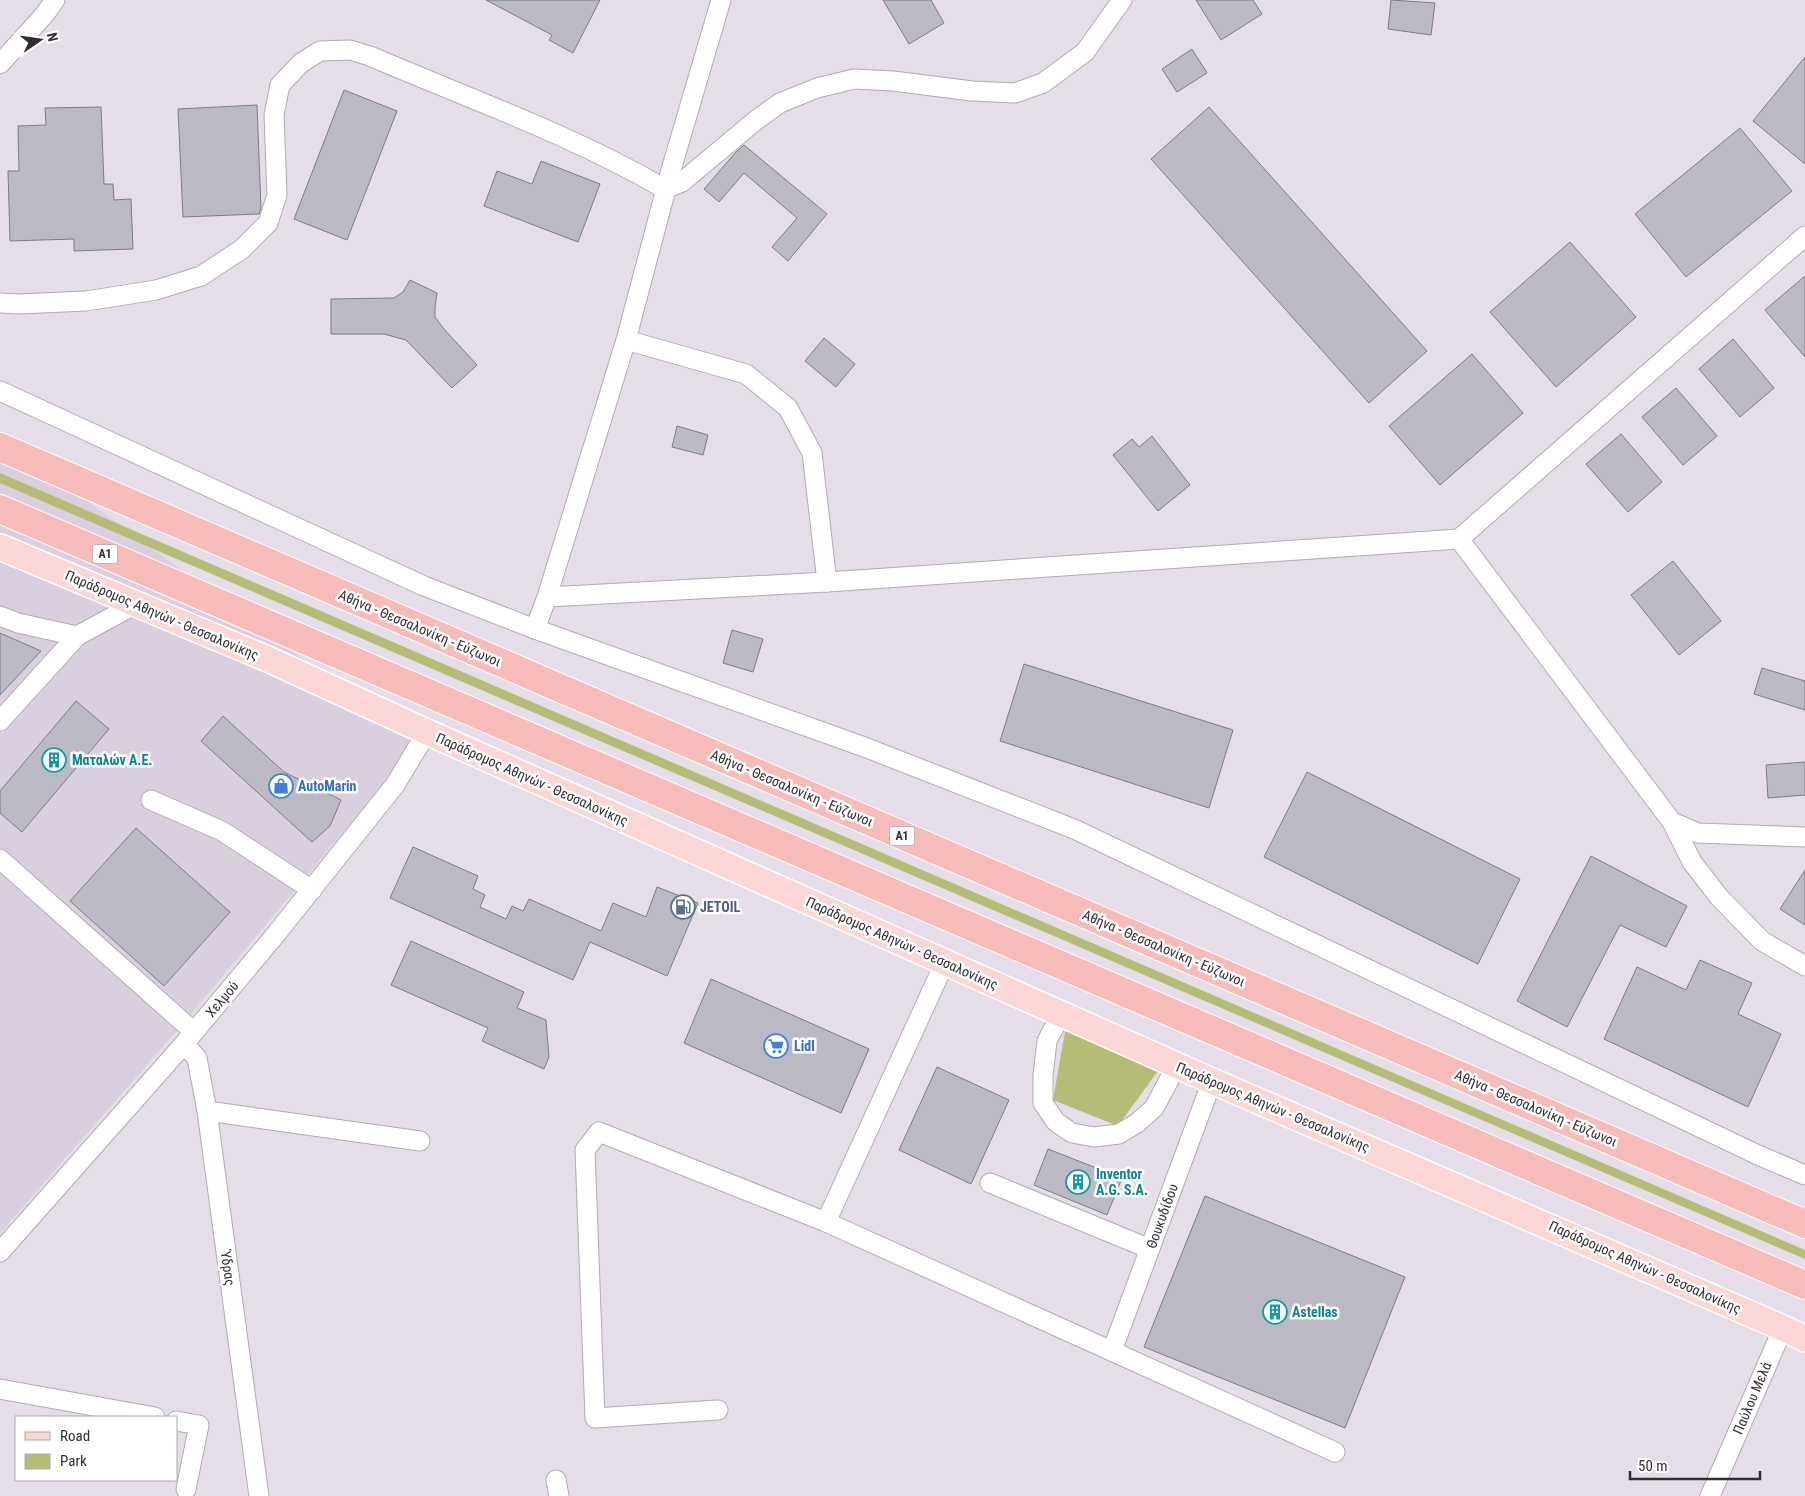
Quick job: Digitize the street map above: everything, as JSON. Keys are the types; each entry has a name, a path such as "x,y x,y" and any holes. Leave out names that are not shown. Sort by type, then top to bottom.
{"highway":[{"name":"Αθήνα - Θεσσαλονίκη - Εύζωνοι","path":"0,447 1805,1224"},
{"name":"Α1","path":"0,509 1805,1285"}],"main road":[{"name":"Παράδρομος Αθηνών - Θεσσαλονίκης","path":"0,547 270,660 1212,1081 1590,1243 1805,1339"}],"street":[{"path":"0,64 45,14 55,0"},
{"path":"535,629 547,596 626,340 665,189 721,0"},
{"path":"665,189 682,182 755,121 780,103 817,88 854,79 893,81 972,91 1015,93 1043,83 1085,52 1122,0"},
{"path":"0,303 86,301 156,290 201,276 242,249 268,223 277,195 274,115 280,85 301,63 320,51 350,50 370,56 548,129 625,166 665,189"},
{"path":"547,596 827,582 1458,539 1805,236"},
{"path":"626,340 746,374 788,408 812,453 827,582"},
{"path":"0,391 424,586 535,629 868,748 1074,830 1805,1175"},
{"path":"1458,539 1672,822 1692,862 1719,897 1762,940 1805,966"},
{"path":"0,721 77,636 136,604"},
{"path":"0,616 18,623 77,636"},
{"name":"Χελμού","path":"0,1252 189,1038 312,890 395,785 428,732"},
{"path":"151,800 222,831 312,890"},
{"path":"1672,822 1698,833 1805,837"},
{"name":"Ύδρας","path":"0,859 189,1038 197,1058 207,1112 259,1496"},
{"path":"826,1222 945,962"},
{"path":"1061,1014 1047,1041 1043,1074 1044,1103 1056,1122 1072,1133 1094,1137 1119,1134 1138,1123 1154,1108 1177,1065"},
{"name":"Θουκυδίδου","path":"1112,1351 1212,1081"},
{"path":"207,1112 420,1141"},
{"path":"718,1410 595,1418 585,1150 599,1132 826,1222 1335,1452"},
{"path":"990,1183 1150,1249"},
{"name":"Παύλου Μελά","path":"1710,1496 1783,1328"},
{"path":"0,1389 149,1416"},
{"path":"178,1421 199,1425 186,1489"}],"shaded area":[{"path":"0,437 412,739 387,780 181,1026 0,1233"}],"green space":[{"path":"0,473 1805,1250 1805,1259 0,483"},
{"path":"1066,1026 1160,1068 1118,1126 1053,1100"}],"building":[{"path":"486,0 600,0 573,53 549,40 552,35"},
{"path":"883,0 931,0 944,23 909,44"},
{"path":"1196,0 1253,0 1262,14 1221,40"},
{"path":"1391,0 1435,3 1431,35 1388,29"},
{"path":"1192,49 1207,73 1177,92 1162,69"},
{"path":"1805,57 1805,164 1753,121"},
{"path":"344,90 397,111 347,240 294,219"},
{"path":"257,105 261,208 259,214 183,217 178,109"},
{"path":"101,107 104,184 113,184 114,200 131,199 133,249 74,251 74,239 10,241 8,171 19,171 18,126 46,125 45,108"},
{"path":"1209,107 1427,351 1369,403 1151,159"},
{"path":"1740,128 1792,191 1686,277 1635,214"},
{"path":"744,145 827,214 788,261 772,247 797,218 744,173 719,202 704,189"},
{"path":"541,161 600,184 578,242 484,206 497,171 532,184"},
{"path":"1570,242 1636,317 1556,387 1490,312"},
{"path":"1805,276 1805,357 1765,310"},
{"path":"410,280 437,293 435,317 477,365 452,388 406,340 384,334 331,334 331,299 394,298 403,292"},
{"path":"824,338 855,364 836,387 805,361"},
{"path":"1733,339 1774,388 1740,417 1699,369"},
{"path":"1472,354 1523,413 1440,485 1389,426"},
{"path":"1676,388 1717,436 1683,465 1642,417"},
{"path":"677,426 708,435 703,455 672,447"},
{"path":"1621,434 1662,482 1628,512 1586,464"},
{"path":"1152,436 1190,485 1158,511 1113,455 1132,439 1139,447"},
{"path":"1673,561 1721,621 1679,655 1631,595"},
{"path":"732,630 763,639 753,672 723,663"},
{"path":"0,633 41,651 0,695"},
{"path":"1024,664 1233,730 1209,808 1000,741"},
{"path":"1762,668 1805,681 1805,710 1754,694"},
{"name":"Ματαλών Α.Ε.","path":"76,701 109,729 22,832 0,813 0,791"},
{"name":"AutoMarin","path":"223,716 284,772 341,800 330,826 312,842 201,741"},
{"path":"1805,762 1805,795 1768,798 1766,765"},
{"path":"1307,772 1520,879 1478,964 1264,857"},
{"path":"136,828 230,912 164,986 70,901"},
{"path":"413,847 478,876 473,889 485,895 480,907 506,919 512,906 523,911 529,899 601,931 613,903 646,917 657,887 698,903 667,976 590,942 573,980 390,898"},
{"path":"1591,856 1687,906 1666,947 1620,925 1567,1027 1517,1001"},
{"path":"1805,870 1805,925 1780,909"},
{"path":"411,941 524,992 517,1008 546,1020 549,1057 544,1069 482,1041 488,1028 391,985"},
{"path":"1700,960 1752,983 1738,1014 1781,1034 1748,1107 1604,1039 1637,967 1686,990"},
{"name":"Lidl","path":"711,979 869,1049 841,1113 684,1043"},
{"path":"937,1067 1009,1100 971,1184 899,1150"},
{"name":"Inventor A.G. S.A.","path":"1048,1149 1122,1178 1107,1215 1034,1185"},
{"name":"Astellas","path":"1205,1196 1405,1277 1345,1428 1144,1347"}],"place":[{"name":"Ματαλών Α.Ε.","path":"54,760"},
{"name":"AutoMarin","path":"281,786"},
{"name":"JETOIL","path":"683,907"},
{"name":"Lidl","path":"776,1046"},
{"name":"Inventor A.G. S.A.","path":"1078,1182"},
{"name":"Astellas","path":"1275,1312"}]}
